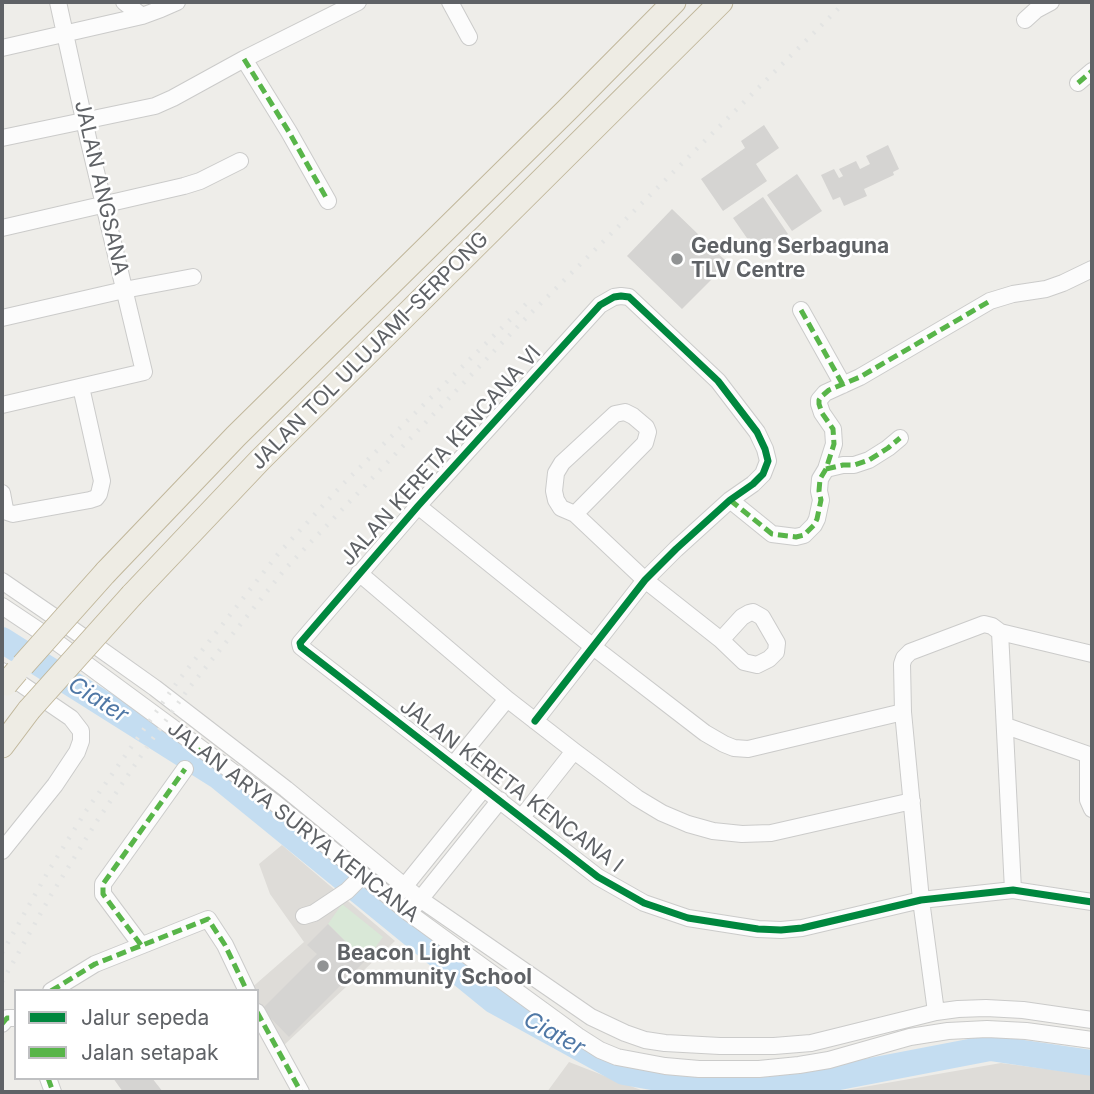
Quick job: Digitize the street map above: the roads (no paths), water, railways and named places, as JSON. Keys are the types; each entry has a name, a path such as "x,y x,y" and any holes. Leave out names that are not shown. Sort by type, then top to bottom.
{"highway":[{"name":"JALAN TOL ULUJAMI–SERPONG","path":"3,681 236,436 674,2"},
{"name":"JALAN TOL ULUJAMI–SERPONG","path":"2,744 132,594 260,460 721,2"}],"street":[{"name":"JALAN ANGSANA","path":"58,2 144,369 142,374 81,387"},
{"path":"124,2 142,16"},
{"path":"2,48 142,16 177,2"},
{"path":"2,138 155,106 358,2"},
{"path":"450,2 469,37"},
{"path":"1025,20 1051,2"},
{"path":"244,59 328,201"},
{"path":"1078,83 1092,71"},
{"path":"2,228 184,186 240,161"},
{"path":"535,721 645,580 730,500 772,534 796,537 804,535 814,525 821,500 819,484 835,437 822,413 819,400 825,393 860,377 990,301 1046,289 1092,268"},
{"path":"2,318 193,277"},
{"name":"JALAN KERETA KENCANA VI","path":"300,643 418,506 600,305 614,297 629,298 686,349 718,381 757,432 768,461 763,474 730,500"},
{"path":"801,310 843,385"},
{"path":"2,405 81,387 102,481 96,498 13,514 5,509 2,493"},
{"path":"575,514 645,443 648,432 646,427 633,416 625,412 615,414 562,463 556,473 556,500 561,508 575,514 645,580 721,640"},
{"path":"826,469 869,460 900,438"},
{"path":"418,506 705,733 734,748 748,749 903,712"},
{"path":"359,573 507,699 574,751 637,798 688,824 742,835 771,833 912,801"},
{"name":"JALAN ARYA SURYA KENCANA","path":"2,581 155,688 286,789 421,899 591,1017 625,1033 665,1043 774,1046 840,1037 936,1012 968,1008 1023,1010 1092,1020"},
{"name":"JALAN ARYA SURYA KENCANA","path":"2,606 59,644 275,803 355,882 394,900 578,1036 617,1057 635,1062 699,1069 775,1068 829,1060 925,1034 987,1028 1092,1040"},
{"path":"936,1012 921,900 903,712 904,658 910,652 984,624 1000,632 1092,654"},
{"path":"59,644 72,629"},
{"path":"1000,632 1013,890"},
{"name":"JALAN KERETA KENCANA I","path":"300,643 314,658 598,877 644,903 688,918 781,930 802,928 921,900 1013,890 1092,902"},
{"path":"2,851 55,785 77,752 81,741 81,731 71,718 3,681"},
{"path":"454,764 507,699"},
{"path":"1006,726 1090,755 1088,800 1092,809"},
{"path":"522,817 574,751"},
{"path":"141,945 103,894 103,884 185,769"},
{"path":"394,900 484,788"},
{"path":"275,803 286,789"},
{"path":"409,913 500,800"},
{"path":"304,916 314,913 355,882"},
{"path":"54,989 95,964 208,919 225,945 246,989"},
{"path":"259,1016 301,1092"}],"waterway":[{"name":"Ciater","path":"2,640 218,776 493,1000 624,1072 719,1089 813,1082 990,1048 1092,1063"}],"railway":[{"path":"2,982 51,895 149,744 189,688 286,568 522,322 845,2"},
{"path":"2,953 86,811 178,681 278,554 342,485 527,303"}],"place":[{"name":"Gedung Serbaguna TLV Centre","path":"677,259"},
{"name":"Beacon Light Community School","path":"323,966"}]}
